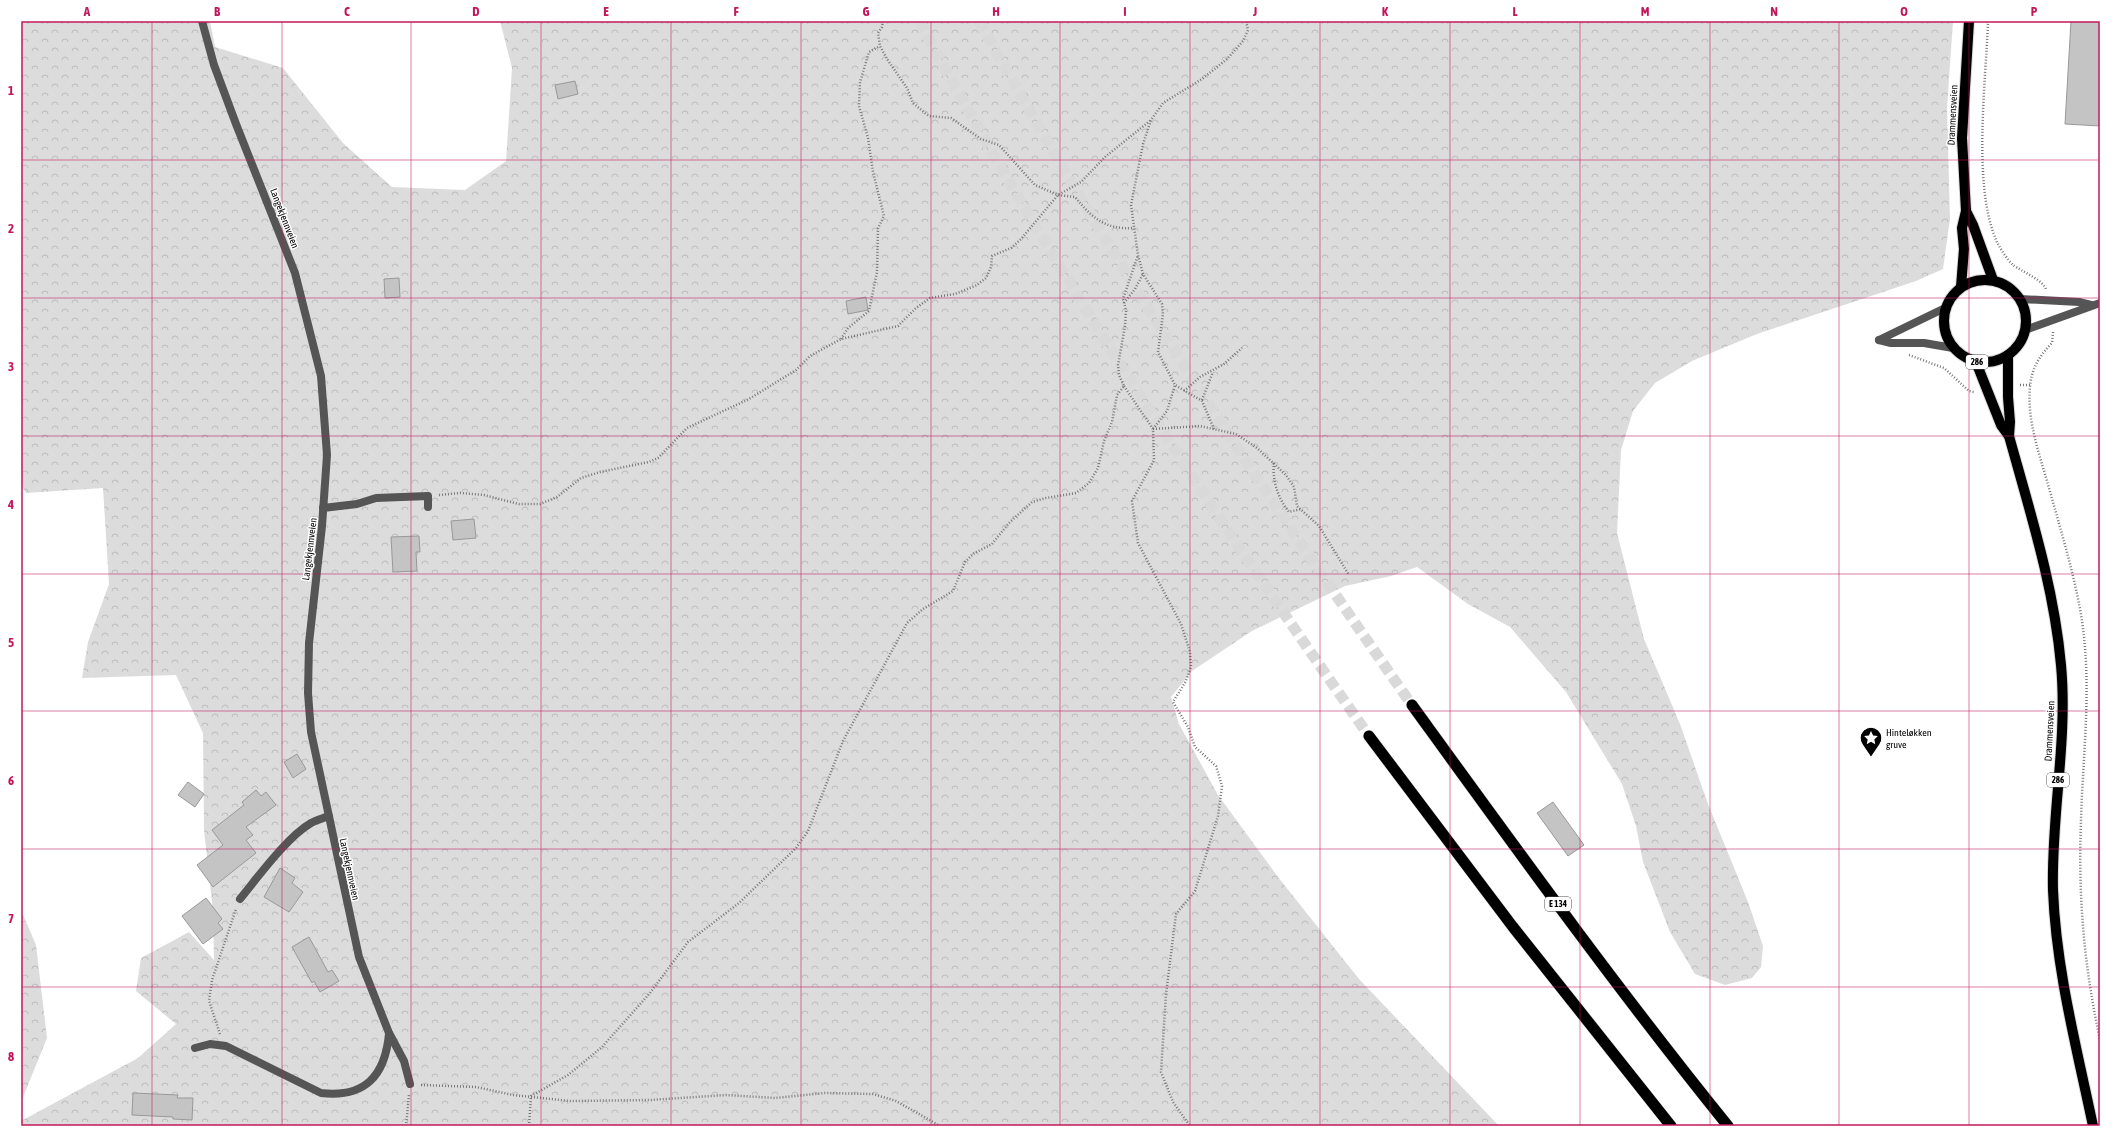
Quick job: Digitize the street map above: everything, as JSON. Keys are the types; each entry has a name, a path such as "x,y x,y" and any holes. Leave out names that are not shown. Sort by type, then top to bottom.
{"highway":[{"name":"E 134","path":"1412,705 1602,964 1728,1126"},
{"path":"1369,736 1513,927 1670,1126"}],"main road":[{"name":"Drammensveien","path":"1966,211 1962,138 1969,21"},
{"path":"1966,211 1973,225 1993,280"},
{"path":"1961,287 1964,249 1962,228 1966,211"},
{"path":"1945,308 1954,293 1961,287 1976,280 1993,280 2008,287 2020,299 2026,314 2026,330"},
{"name":"286","path":"1945,308 1944,329 1953,348 1963,357 1976,362 1993,362 2008,355 2016,348 2026,330"},
{"name":"286","path":"2008,355 2009,436"},
{"name":"286","path":"1976,362 2000,425 2009,436"},
{"name":"Drammensveien","path":"2009,436 2047,577 2059,642 2062,710 2054,829 2053,892 2064,985 2093,1126"}],"street":[{"name":"Langekjennveien","path":"202,21 214,65 295,273 320,376 327,455 313,598 308,693 315,757 359,957 389,1033 404,1061 410,1084"},
{"path":"2020,299 2048,302 2078,302 2091,305"},
{"path":"2026,330 2080,311 2091,305 2100,303"},
{"path":"1945,308 1879,340 1891,343 1924,343 1953,348"},
{"path":"323,508 357,504 376,498 428,496 428,507"},
{"path":"240,899 276,855 312,823 329,816"},
{"path":"195,1048 210,1044 226,1046 321,1094 335,1095 346,1094 364,1086 376,1074 385,1060 389,1033"}],"path":[{"path":"883,21 882,27 878,33 880,46 907,88 913,103 925,113 929,116 951,118 981,139 999,145 1035,185 1058,195 1075,197 1091,216 1120,229 1134,228"},
{"path":"428,496 460,493 484,495 519,504 540,504 557,497 581,478 600,472 649,462 658,458 687,428 749,399 796,370 810,356 841,339 898,326 916,308 930,298 955,294 977,286 986,278 991,267 992,256 1011,248 1021,239 1058,195 1081,182 1105,157 1151,120 1163,103 1202,79 1227,59 1243,41 1248,30 1246,21"},
{"path":"1988,21 1984,130 1986,205 1999,247 2012,263 2025,274 2046,286 2048,302"},
{"path":"841,339 848,328 869,312 877,272 878,228 884,216 873,172 868,138 859,106 860,82 869,52 880,46"},
{"path":"1151,120 1143,144 1130,205 1138,255 1143,274 1162,304 1163,314 1158,352 1175,385 1202,401 1214,429"},
{"path":"1138,255 1123,299 1126,310 1125,326 1118,365 1124,386 1152,429 1154,460 1132,501 1138,543 1181,624 1190,652 1191,668 1186,681 1173,702 1188,727 1195,747 1216,766 1222,786 1218,816 1195,891 1176,914 1166,994 1161,1072 1173,1102 1190,1126"},
{"path":"1124,303 1135,289 1143,274"},
{"path":"2051,320 2054,340 2038,359 2032,373 2029,405 2033,432 2072,570 2084,632 2088,693 2081,818 2080,904 2088,978 2100,1040"},
{"path":"1903,342 1908,354 1944,368 1969,391 1973,392 1987,390"},
{"path":"1184,391 1200,377 1213,371 1242,348"},
{"path":"1202,401 1213,371"},
{"path":"1152,429 1167,411 1175,385"},
{"path":"2008,386 2030,385"},
{"path":"531,1096 568,1075 602,1047 650,993 688,942 739,903 796,848 808,831 843,741 906,623 953,591 965,562 973,554 992,544 1009,523 1032,502 1076,493 1089,483 1098,468 1104,441 1112,422 1117,395 1124,386"},
{"path":"1152,429 1200,426 1236,434 1257,448 1286,475 1294,487 1297,506 1319,526 1349,575"},
{"path":"1274,463 1273,472 1280,498 1289,512 1301,510"},
{"path":"226,1046 215,1023 209,1001 212,980 240,899"},
{"path":"405,1126 410,1084 476,1087 513,1095 570,1101 650,1100 726,1096 775,1098 825,1093 873,1094 896,1101 940,1126"},
{"path":"529,1126 531,1096"}],"green space":[{"path":"21,21 210,21 215,47 283,68 343,143 392,187 465,190 506,161 512,68 500,21 1953,21 1947,108 1950,219 1943,269 1916,281 1757,334 1692,361 1655,383 1633,411 1621,450 1617,533 1644,639 1680,724 1708,804 1748,902 1763,946 1761,967 1752,978 1725,985 1695,974 1670,932 1643,862 1636,826 1622,784 1566,692 1510,627 1468,604 1417,567 1391,576 1345,586 1252,631 1192,671 1171,697 1179,724 1218,795 1278,877 1359,979 1499,1126 21,1126 21,1121 138,1058 176,1024 136,991 141,958 189,932 214,960 213,911 204,830 203,733 176,675 82,678 88,642 109,584 103,488 26,493 21,484"},
{"path":"21,910 36,945 47,1038 21,1102"}],"building":[{"path":"2071,21 2100,21 2100,126 2065,124"},
{"path":"575,81 578,94 558,99 555,85"},
{"path":"399,278 400,297 385,298 384,279"},
{"path":"866,297 868,310 848,314 846,301"},
{"path":"474,519 476,538 453,540 451,521"},
{"path":"419,536 420,552 416,552 417,571 393,572 391,537"},
{"path":"297,754 306,769 293,778 284,762"},
{"path":"188,782 204,794 195,807 178,795"},
{"path":"256,790 261,796 266,792 276,805 246,827 253,835 246,840 256,853 213,887 197,865 223,845 212,830 244,805 242,802"},
{"path":"1553,802 1584,845 1568,856 1537,813"},
{"path":"280,868 295,878 292,883 303,892 289,912 264,897"},
{"path":"206,898 222,919 218,923 223,929 203,944 182,916"},
{"path":"309,937 328,972 332,970 339,981 320,992 314,981 312,983 292,947"},
{"path":"133,1093 178,1095 177,1098 193,1098 192,1120 173,1119 173,1117 132,1115"}],"tunnel":[{"path":"919,21 1023,205 1134,385 1249,562 1369,736"},
{"path":"979,21 1080,197 1186,369 1297,538 1412,705"}],"place":[{"name":"Hinteløkken gruve","path":"1871,758"}]}
